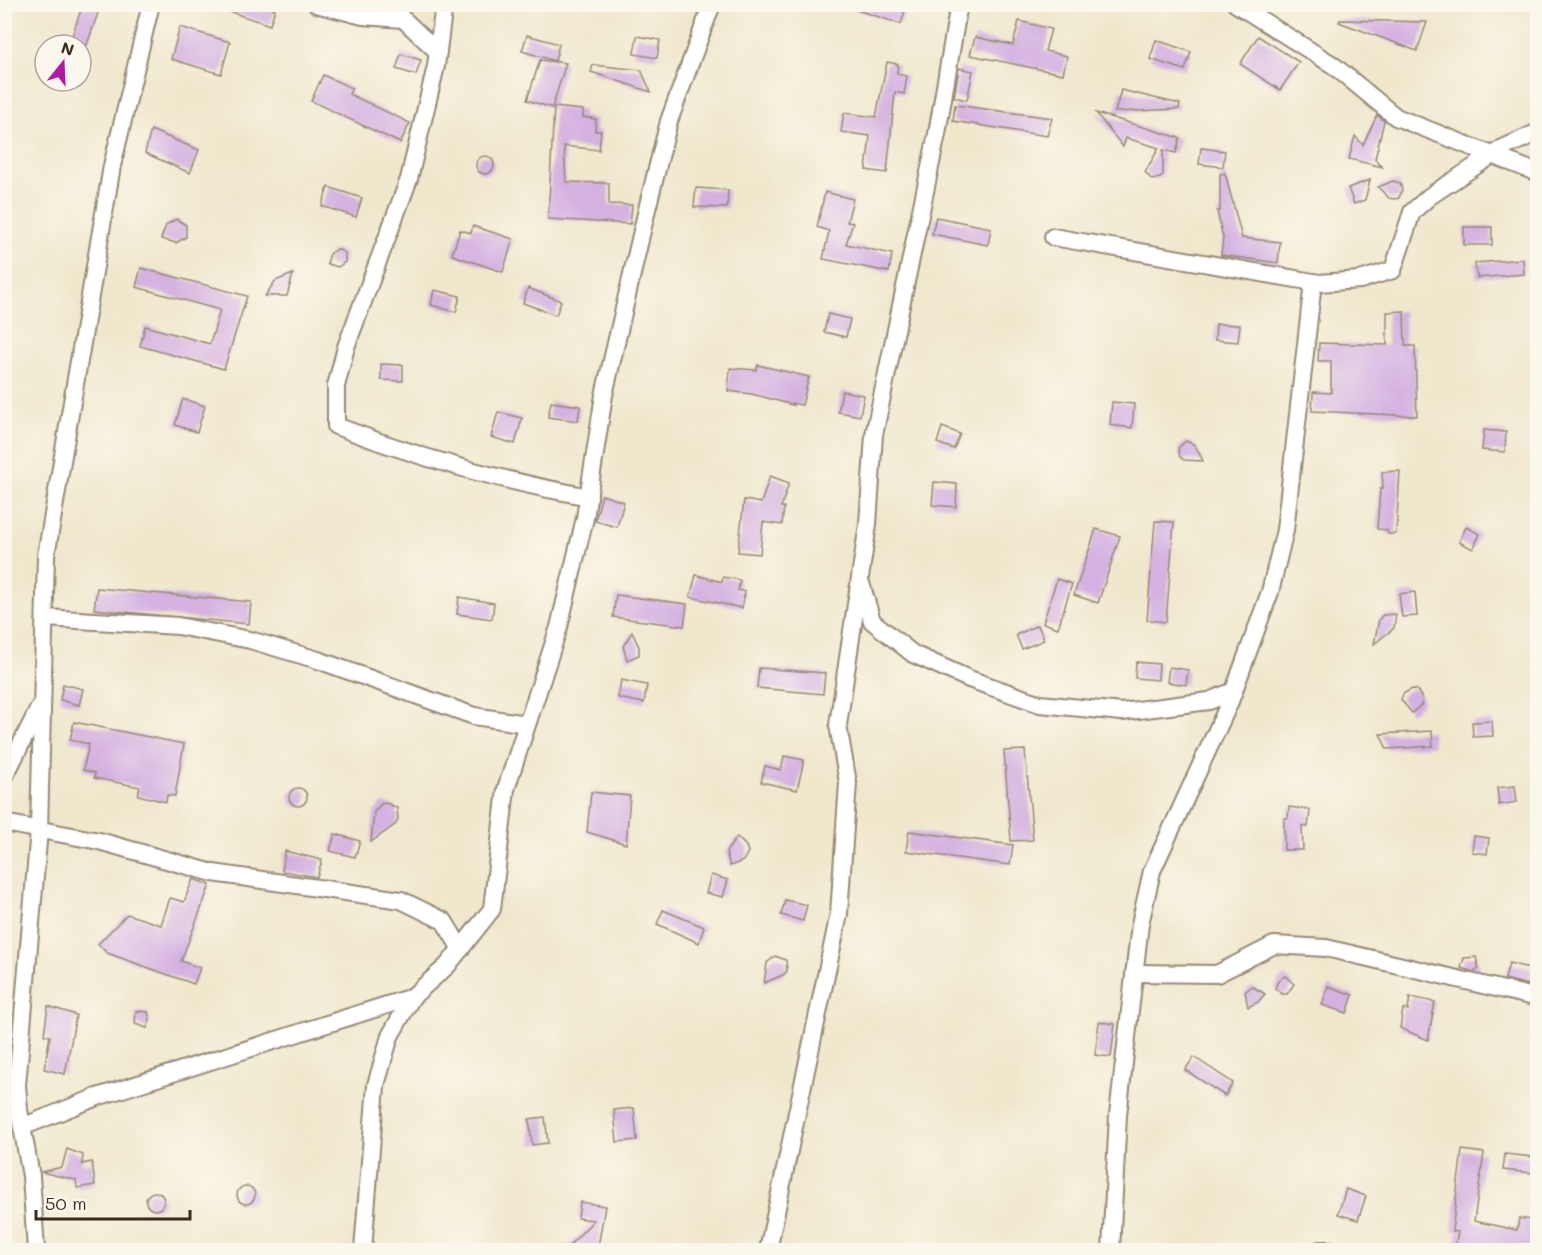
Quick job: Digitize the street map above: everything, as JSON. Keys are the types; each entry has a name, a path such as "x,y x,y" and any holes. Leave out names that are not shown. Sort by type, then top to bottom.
{"street":[{"path":"36,1251 31,1176 17,1085 39,830 46,556 112,166 151,4"},
{"path":"316,4 352,13 403,19 438,52"},
{"path":"352,13 371,4"},
{"path":"444,4 438,52 409,179 346,347 336,386 336,426 405,453 516,484 589,497"},
{"path":"363,1251 376,1085 390,1036 412,997 447,966 492,909 506,789 559,627 589,497 604,395 669,121 712,4"},
{"path":"768,1251 839,914 848,783 838,725 868,524 874,435 937,134 959,4"},
{"path":"1236,4 1333,65 1396,117 1538,173"},
{"path":"1053,237 1312,282 1360,280 1393,270 1412,212 1430,196 1491,156 1538,132"},
{"path":"1111,1251 1118,1115 1140,924 1152,871 1234,691 1270,592 1286,530 1312,282"},
{"path":"860,579 872,621 913,654 969,679 1040,704 1122,712 1209,701 1234,691"},
{"path":"45,618 178,626 250,640 318,660 474,716 527,724"},
{"path":"4,778 44,700"},
{"path":"4,823 99,841 213,873 401,900 444,921 461,948"},
{"path":"1134,973 1217,974 1274,945 1326,948 1538,998"},
{"path":"22,1127 97,1097 412,997"},
{"path":"1319,1251 1330,1251"}],"building":[{"path":"83,4 101,4 91,33 73,33"},
{"path":"219,4 260,4 275,9 270,25 218,8"},
{"path":"850,4 907,4 901,24 850,8"},
{"path":"1340,20 1427,22 1417,51 1339,22"},
{"path":"1019,21 1051,29 1045,51 1067,56 1063,74 970,55 975,37 1013,45"},
{"path":"180,27 230,42 221,74 171,59"},
{"path":"527,35 559,44 555,61 522,51"},
{"path":"637,36 660,40 657,58 634,54"},
{"path":"1258,36 1299,62 1280,90 1240,64"},
{"path":"1156,40 1191,52 1185,70 1150,59"},
{"path":"401,54 421,60 416,75 396,69"},
{"path":"540,60 566,63 552,108 527,100"},
{"path":"887,62 898,64 897,74 907,76 904,94 895,92 887,173 866,170 870,136 841,132 844,113 876,117"},
{"path":"593,65 641,70 651,92 591,72"},
{"path":"959,68 973,71 967,100 954,97"},
{"path":"323,75 352,88 349,94 410,123 400,143 311,101"},
{"path":"1121,90 1180,104 1179,109 1115,112"},
{"path":"955,105 1052,118 1047,136 953,121"},
{"path":"554,107 583,110 583,117 596,119 595,131 601,131 599,150 564,146 566,182 609,183 609,204 632,205 630,224 548,219"},
{"path":"1096,113 1180,138 1176,153 1163,150 1163,175 1152,180 1145,172 1159,148 1126,138 1123,147"},
{"path":"1377,115 1384,121 1375,159 1382,167 1349,159 1355,136 1363,145"},
{"path":"151,130 199,150 190,173 145,153"},
{"path":"1201,148 1225,151 1223,167 1199,164"},
{"path":"485,156 491,159 494,165 491,171 485,174 479,171 476,165 479,159"},
{"path":"1225,173 1242,238 1280,242 1278,263 1221,255 1223,238 1217,211 1220,211 1220,174"},
{"path":"1370,180 1365,200 1354,204 1348,188"},
{"path":"1393,181 1400,183 1402,190 1399,198 1394,199 1389,198 1378,187"},
{"path":"328,187 362,198 356,217 322,206"},
{"path":"696,188 728,190 727,208 694,207"},
{"path":"825,192 853,199 847,222 853,223 846,244 892,254 889,272 823,259 829,231 817,227"},
{"path":"936,217 991,228 988,245 932,234"},
{"path":"176,219 186,225 186,237 176,243 161,239 166,225"},
{"path":"473,226 513,239 503,272 452,255 460,230 471,233"},
{"path":"1464,227 1492,227 1492,245 1464,245"},
{"path":"337,249 345,253 345,262 338,267 327,264 330,253"},
{"path":"1523,259 1524,274 1477,278 1475,263"},
{"path":"141,268 247,296 224,369 140,346 145,326 210,344 220,310 136,287"},
{"path":"293,274 287,296 265,296 275,281"},
{"path":"528,288 561,301 556,315 523,303"},
{"path":"434,290 460,296 456,312 431,305"},
{"path":"1404,311 1405,346 1415,346 1417,416 1312,411 1313,392 1331,393 1331,361 1318,361 1319,343 1387,345 1387,312"},
{"path":"828,314 850,319 846,337 824,332"},
{"path":"1216,324 1240,325 1238,342 1215,340"},
{"path":"381,364 403,365 403,381 381,380"},
{"path":"758,365 809,377 802,405 728,391 730,368 756,370"},
{"path":"842,391 864,395 860,416 838,412"},
{"path":"183,399 205,406 197,432 175,425"},
{"path":"551,402 580,406 578,421 548,417"},
{"path":"1112,402 1134,404 1132,428 1110,425"},
{"path":"498,412 522,418 515,444 491,437"},
{"path":"942,427 960,434 954,449 937,443"},
{"path":"1484,430 1506,432 1505,452 1482,450"},
{"path":"1186,441 1195,445 1203,461 1184,460 1180,457 1178,448"},
{"path":"1400,471 1396,534 1388,534 1387,530 1377,529 1380,489 1383,489 1382,472"},
{"path":"770,476 789,483 781,507 784,507 782,525 763,522 760,554 738,552 744,500 761,503"},
{"path":"934,482 957,484 956,507 932,505"},
{"path":"602,495 624,502 617,527 595,521"},
{"path":"1155,521 1174,522 1166,622 1147,620"},
{"path":"1466,527 1480,534 1473,549 1459,542"},
{"path":"1096,529 1120,536 1098,603 1074,595"},
{"path":"696,575 722,582 723,577 740,580 738,590 745,592 742,608 690,597"},
{"path":"1057,579 1072,584 1058,628 1043,623"},
{"path":"97,588 251,602 249,624 94,609"},
{"path":"1415,592 1417,616 1402,617 1399,594"},
{"path":"616,595 687,604 684,626 613,617"},
{"path":"459,597 494,603 492,619 457,614"},
{"path":"1396,614 1394,628 1374,644 1379,619 1383,615"},
{"path":"1038,625 1044,640 1022,649 1016,635"},
{"path":"632,632 639,647 639,655 627,660 623,646"},
{"path":"1136,662 1159,664 1158,680 1135,678"},
{"path":"1169,667 1188,670 1186,685 1167,682"},
{"path":"759,668 825,673 823,694 757,688"},
{"path":"621,680 647,685 644,703 618,698"},
{"path":"63,684 83,689 79,705 60,700"},
{"path":"1412,689 1417,690 1423,700 1412,713 1401,700 1403,694"},
{"path":"1492,721 1493,736 1473,737 1472,722"},
{"path":"74,722 184,744 175,796 167,795 166,802 138,795 140,787 94,778 95,773 83,770 89,744 70,740"},
{"path":"1432,731 1433,746 1387,749 1380,734"},
{"path":"1025,750 1033,840 1011,841 1004,751"},
{"path":"784,756 804,760 797,790 761,782 765,766 781,770"},
{"path":"1515,786 1517,802 1499,805 1497,788"},
{"path":"298,788 304,791 307,797 304,803 298,806 292,803 289,797 292,791"},
{"path":"591,792 630,796 626,844 587,832"},
{"path":"386,803 397,808 398,819 396,824 371,842 374,812 381,804"},
{"path":"1289,807 1310,810 1308,827 1302,826 1303,850 1284,850 1284,818 1288,818"},
{"path":"909,831 1013,845 1010,865 906,851"},
{"path":"335,834 360,841 355,857 330,851"},
{"path":"1474,836 1489,838 1487,854 1472,852"},
{"path":"737,837 746,846 748,852 743,861 730,866 726,852"},
{"path":"285,851 322,860 317,877 282,871"},
{"path":"711,875 728,880 723,897 706,893"},
{"path":"193,879 210,885 181,961 200,968 194,984 107,953 98,944 127,914 161,925 170,898 184,902"},
{"path":"785,900 807,905 803,921 781,915"},
{"path":"663,910 704,927 699,943 657,924"},
{"path":"775,956 786,960 787,971 764,983 767,963"},
{"path":"1476,957 1479,969 1474,972 1461,968 1464,958"},
{"path":"1509,963 1532,969 1528,985 1505,979"},
{"path":"1285,976 1294,984 1287,994 1282,994 1275,988 1278,981"},
{"path":"1252,986 1265,994 1258,1002 1248,1007 1245,992"},
{"path":"1328,986 1353,995 1347,1013 1322,1005"},
{"path":"1410,997 1435,1002 1428,1040 1400,1028 1403,1009 1408,1010"},
{"path":"48,1006 76,1015 65,1074 44,1069 50,1036 44,1035"},
{"path":"136,1011 148,1012 150,1020 147,1028 135,1024"},
{"path":"1099,1022 1115,1024 1111,1057 1095,1055"},
{"path":"1194,1057 1233,1083 1225,1096 1185,1070"},
{"path":"634,1108 637,1140 617,1142 614,1110"},
{"path":"545,1117 548,1143 532,1145 529,1119"},
{"path":"67,1149 83,1155 82,1164 92,1162 95,1185 77,1188 76,1180 41,1172 62,1167"},
{"path":"1462,1150 1484,1153 1474,1221 1517,1230 1519,1218 1538,1221 1538,1251 1454,1251 1458,1232 1452,1231"},
{"path":"1505,1154 1533,1157 1532,1173 1503,1170"},
{"path":"246,1186 252,1189 255,1195 252,1201 246,1204 240,1201 237,1195 240,1189"},
{"path":"1346,1189 1366,1196 1358,1220 1338,1214"},
{"path":"155,1192 161,1195 164,1201 161,1207 155,1210 149,1207 146,1201 149,1195"},
{"path":"580,1202 605,1206 598,1247 564,1251 594,1220 578,1218"}]}
